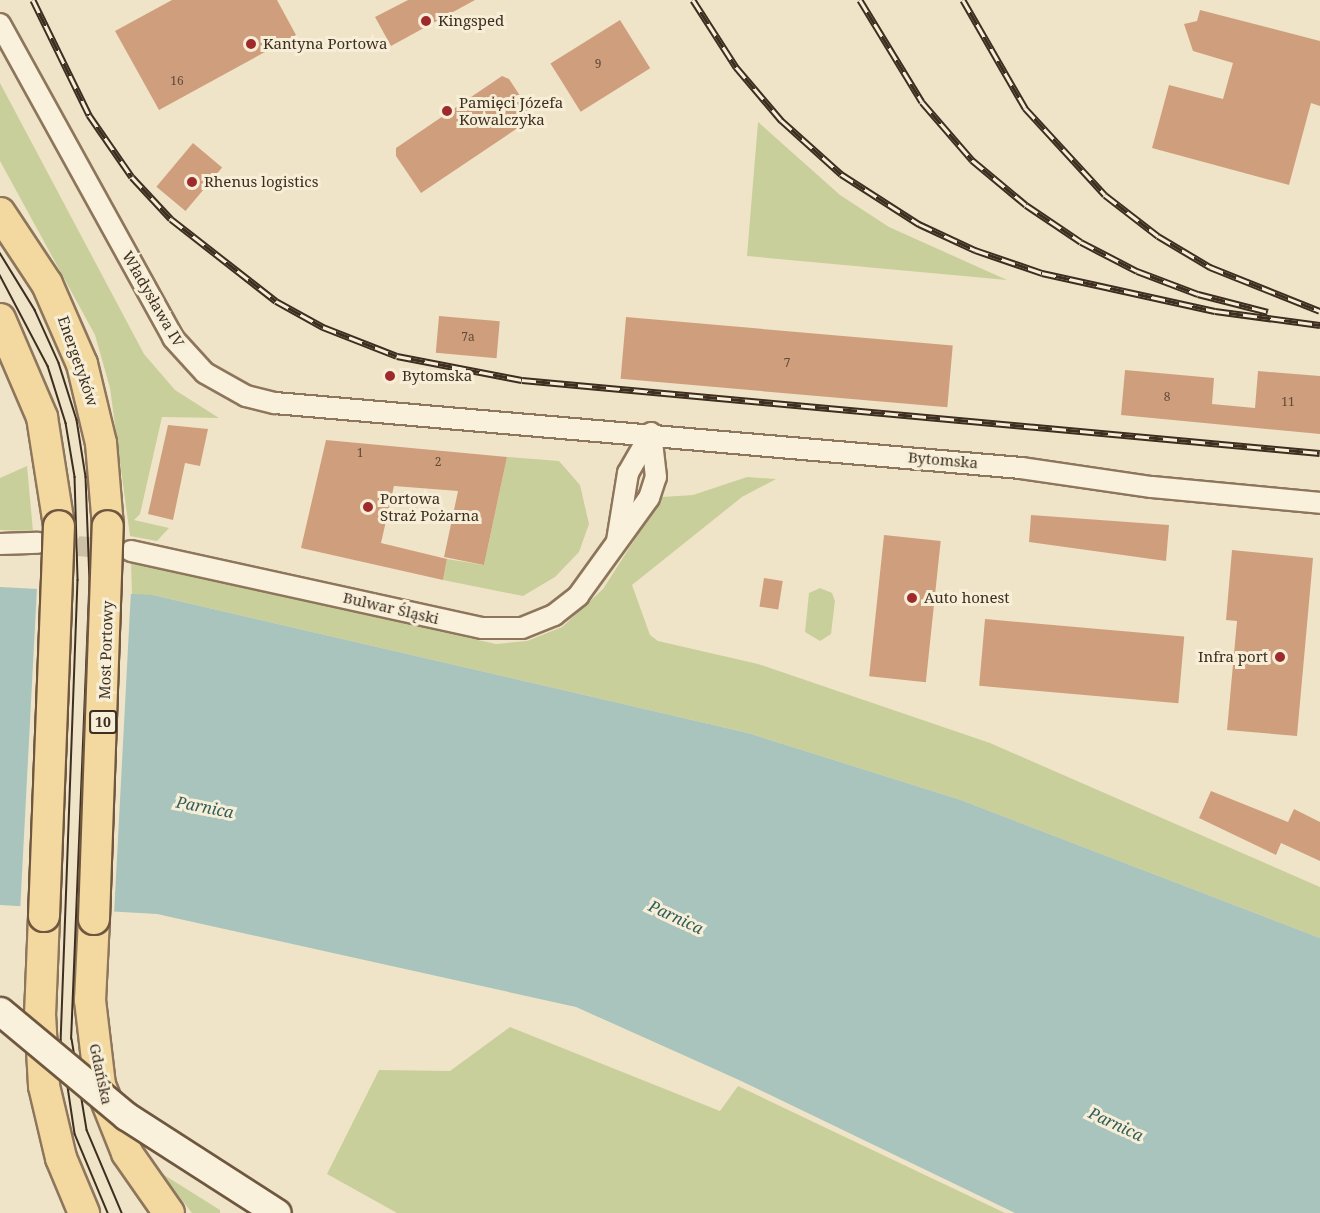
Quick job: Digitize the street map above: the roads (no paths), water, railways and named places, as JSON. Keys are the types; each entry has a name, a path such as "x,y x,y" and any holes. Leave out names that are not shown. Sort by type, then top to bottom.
{"main road":[{"name":"Energetyków","path":"0,213 47,284 82,364 101,443 108,526"},
{"path":"0,319 42,417 49,535 44,916 40,1014 44,1086 61,1158 84,1213"},
{"name":"Most Portowy","path":"94,919 108,526"},
{"name":"Gdańska","path":"94,919 90,1000 100,1085 127,1153 169,1213"},
{"path":"0,1011 126,1116 277,1213"}],"street":[{"name":"Władysława IV","path":"0,24 168,330 209,376 240,393 275,403 564,427"},
{"name":"Bytomska","path":"564,427 1320,503"},
{"name":"Bulwar Śląski","path":"616,542 628,473 651,434"},
{"name":"Bulwar Śląski","path":"131,551 457,623 507,630 542,622 573,602 654,487 651,434"},
{"path":"0,544 49,535"}],"water":[{"name":"Parnica","path":"0,587 153,595 748,733 961,800 1320,938 1320,1213 1015,1213 739,1080 576,1007 157,914 0,905"}],"tunnel":[{"path":"48,544 117,549"}],"tram line":[{"path":"0,253 35,310 59,363 77,420 86,477 90,581 72,1039 87,1130 122,1213"},
{"path":"0,275 48,366 66,423 75,477 78,580 61,1040 75,1134 108,1213"}],"railway":[{"path":"33,0 89,115 132,177 171,219 276,301 323,327 397,356 522,380 1320,453"},
{"path":"693,0 736,67 781,120 841,174 919,224 975,250 1042,273 1215,311 1320,325"},
{"path":"860,0 922,102 972,160 1026,205 1081,242 1137,271 1198,294 1268,312"},
{"path":"963,0 1025,108 1105,195 1158,236 1210,267 1320,311"}],"place":[{"name":"Kingsped","path":"426,21"},
{"name":"Kantyna Portowa","path":"251,44"},
{"name":"Pamięci Józefa Kowalczyka","path":"447,111"},
{"name":"Rhenus logistics","path":"192,182"},
{"name":"Bytomska","path":"390,376"},
{"name":"Portowa Straż Pożarna","path":"368,507"},
{"name":"Auto honest","path":"912,598"},
{"name":"Infra port","path":"1280,657"}]}
